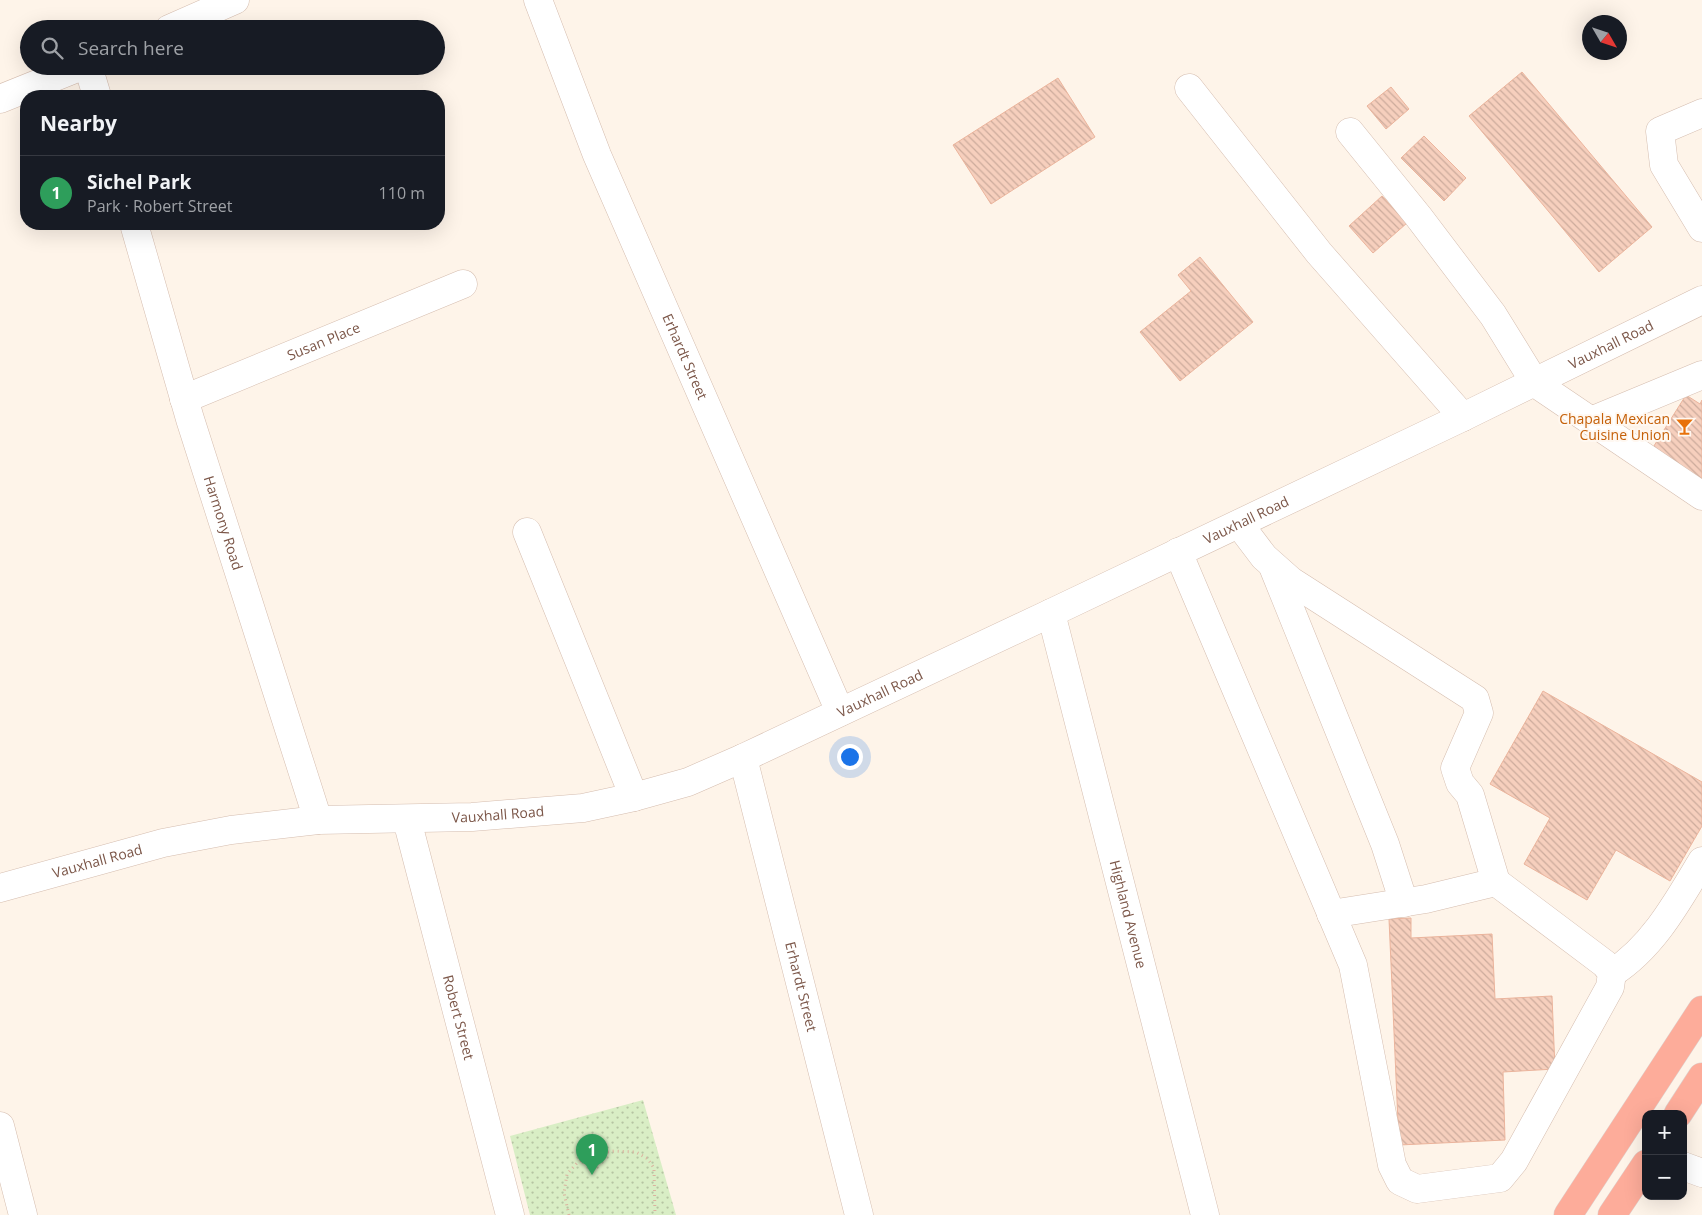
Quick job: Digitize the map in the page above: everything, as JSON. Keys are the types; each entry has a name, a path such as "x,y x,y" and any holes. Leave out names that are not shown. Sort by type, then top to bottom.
{"highway":[{"path":"1568,1215 1702,1010"},
{"path":"1681,1110 1702,1077"},
{"path":"1616,1214 1642,1171"}],"street":[{"path":"189,20 235,0"},
{"name":"Erhardt Street","path":"538,0 596,155 840,712"},
{"path":"22,90 60,75"},
{"path":"91,75 95,90"},
{"path":"1189,88 1319,253 1463,417"},
{"path":"0,99 20,91"},
{"path":"1702,113 1660,131 1664,165 1702,228"},
{"path":"1350,132 1418,216 1493,315 1535,383 1702,496"},
{"name":"Harmony Road","path":"136,230 184,400 318,820"},
{"name":"Susan Place","path":"184,400 463,284"},
{"name":"Vauxhall Road","path":"0,888 163,843 231,830 318,820 407,820 532,814 583,808 634,797 688,782 743,758 1239,524 1535,383 1702,300"},
{"path":"1591,422 1702,375"},
{"path":"1239,524 1274,569 1385,844 1404,903"},
{"path":"527,532 634,797"},
{"path":"1178,552 1353,965 1392,1165 1400,1181 1416,1189 1500,1178 1514,1161 1610,986 1612,973 1605,964 1496,882 1470,795 1460,783 1455,768 1479,713 1475,699 1274,569"},
{"name":"Highland Avenue","path":"1051,613 1205,1215"},
{"name":"Erhardt Street","path":"743,758 859,1215"},
{"name":"Robert Street","path":"407,820 510,1215"},
{"path":"1612,973 1636,957 1652,938 1702,861"},
{"path":"1331,914 1404,903 1496,882"},
{"path":"0,1126 22,1215"},
{"path":"1687,1167 1702,1173"}],"path":[{"path":"569,1215 564,1193 567,1174 578,1162 590,1155 614,1152 636,1152 648,1159 654,1168 655,1215"}],"green space":[{"path":"643,1100 676,1215 530,1215 510,1136"}],"building":[{"path":"1522,72 1652,227 1599,272 1469,116"},
{"path":"1058,78 1095,137 991,204 953,145"},
{"path":"1391,87 1409,109 1386,129 1367,106"},
{"path":"1424,136 1466,178 1444,201 1401,158"},
{"path":"1382,196 1407,223 1373,253 1349,226"},
{"path":"1200,257 1253,322 1180,381 1140,332 1191,291 1178,275"},
{"name":"Chapala Mexican Cuisine Union","path":"1686,395 1700,404 1702,400 1702,482 1652,449"},
{"path":"1543,691 1702,782 1702,826 1670,881 1616,850 1587,900 1524,864 1550,818 1490,784"},
{"path":"1411,918 1411,938 1492,934 1495,999 1552,996 1555,1069 1503,1072 1505,1140 1399,1145 1389,919"}],"place":[{"name":"Chapala Mexican Cuisine Union","path":"1684,427"},
{"name":"Sichel Park","path":"592,1175"}]}
